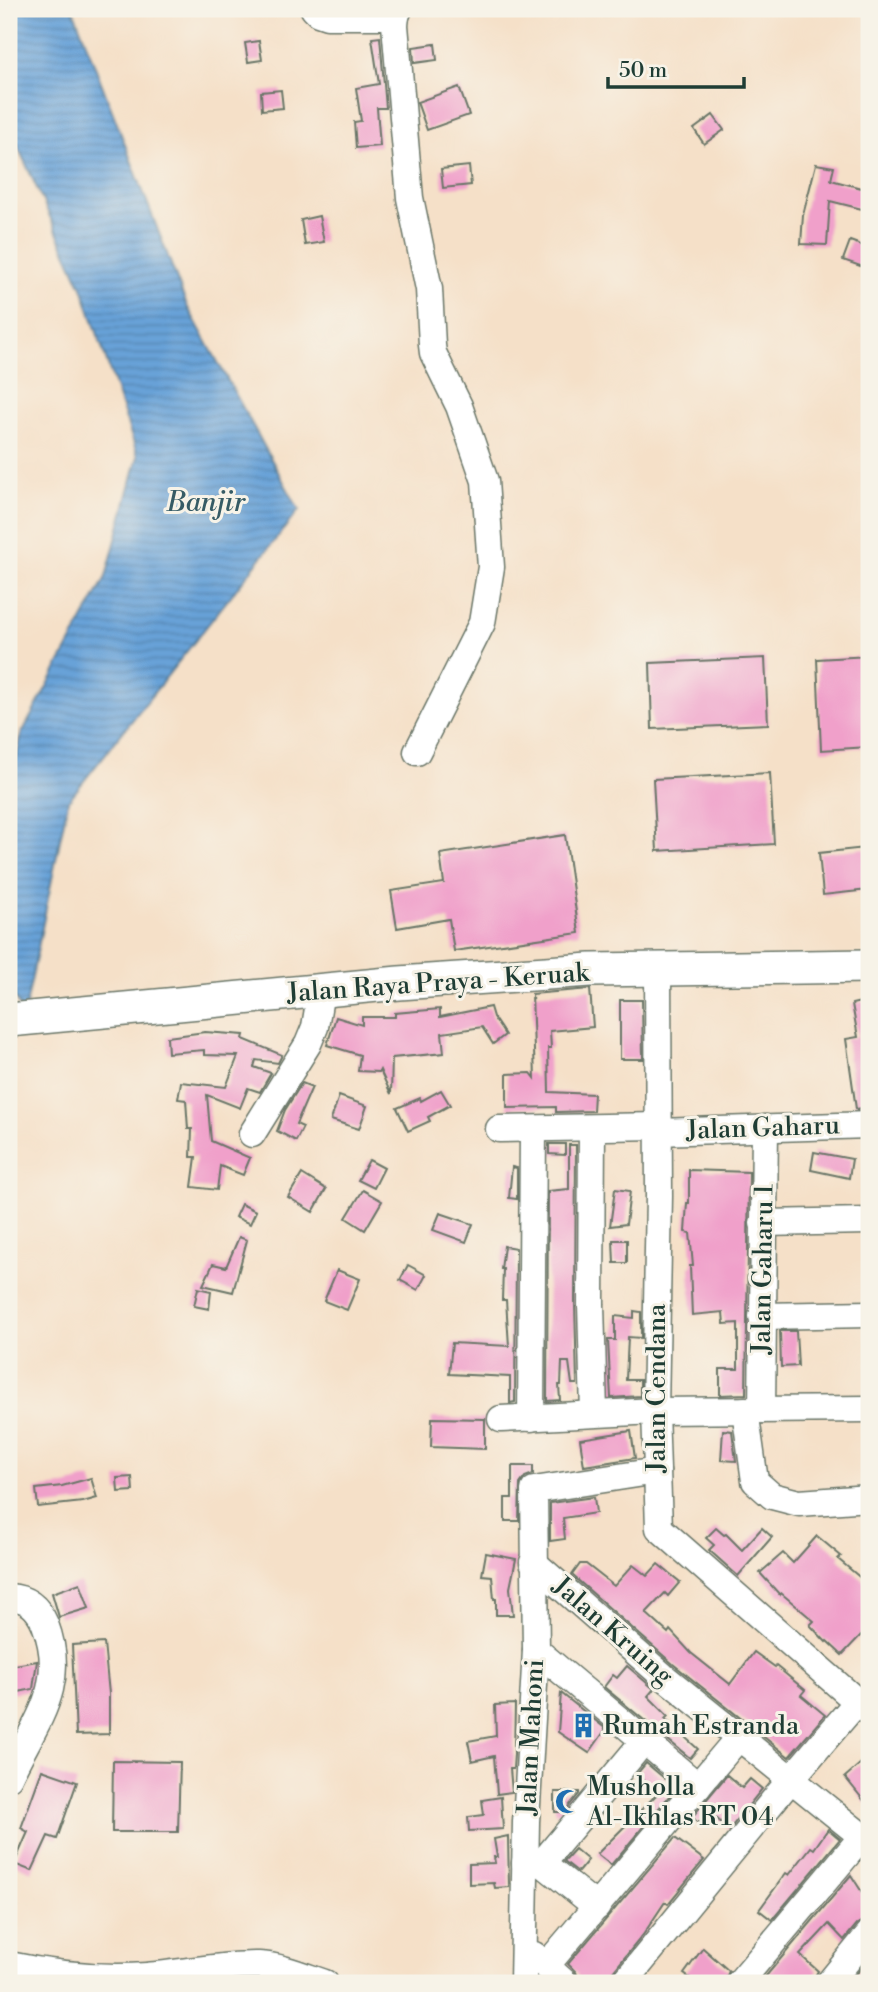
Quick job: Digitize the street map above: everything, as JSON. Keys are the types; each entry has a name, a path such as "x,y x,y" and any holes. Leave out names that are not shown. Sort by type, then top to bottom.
{"main road":[{"name":"Jalan Raya Praya - Keruak","path":"9,1020 399,983 591,970 869,966"}],"street":[{"path":"314,9 327,16 398,12 410,198 429,289 433,353 459,406 485,481 491,567 482,623 417,752"},
{"name":"Jalan Cendana","path":"658,969 659,1196 654,1411 659,1528 865,1710"},
{"path":"252,1133 309,1044 321,991"},
{"name":"Jalan Gaharu","path":"499,1129 869,1125"},
{"path":"592,1128 591,1304 594,1413"},
{"name":"Jalan Gaharu 1","path":"765,1128 762,1316 754,1410 755,1481 772,1496 799,1503 869,1498"},
{"path":"531,1418 533,1129"},
{"path":"763,1223 869,1221"},
{"path":"762,1316 869,1314"},
{"path":"501,1419 654,1411 869,1409"},
{"name":"Jalan Mahoni","path":"523,1983 533,1863 536,1650 534,1490 657,1471"},
{"name":"Jalan Kruing","path":"533,1562 663,1676 865,1839"},
{"path":"9,1597 23,1599 38,1609 50,1640 54,1666 47,1703 9,1777"},
{"path":"536,1650 698,1786"},
{"path":"624,1983 865,1710"},
{"path":"525,1946 556,1975 597,1907 739,1737"},
{"path":"597,1907 533,1863 643,1742"},
{"path":"647,1983 798,1784"},
{"path":"739,1983 865,1839"},
{"path":"830,1983 865,1949"},
{"path":"9,1965 73,1976 103,1977 148,1976 258,1965 326,1983"}],"water":[{"name":"Banjir","path":"9,9 73,9 187,306 299,510 68,801 24,1016 9,985 9,791 22,733 106,577 138,456 82,287 9,127"}],"building":[{"path":"380,37 386,108 377,108 380,146 356,148 354,122 361,121 356,88 379,84 372,38"},
{"path":"259,41 262,60 248,62 245,43"},
{"path":"435,44 437,60 414,63 413,47"},
{"path":"459,87 469,115 427,130 417,102"},
{"path":"281,90 283,108 262,110 261,92"},
{"path":"713,115 724,130 704,144 694,129"},
{"path":"816,164 834,167 831,180 869,190 866,210 830,201 827,245 801,244 803,215"},
{"path":"469,166 471,185 443,188 441,169"},
{"path":"319,216 324,242 305,245 301,220"},
{"path":"850,241 869,248 869,269 843,260"},
{"path":"869,656 869,747 821,750 817,659"},
{"path":"765,658 768,724 652,729 650,663"},
{"path":"770,773 774,844 657,851 653,779"},
{"path":"565,835 579,933 454,951 449,919 397,928 391,891 444,883 440,854"},
{"path":"865,848 868,890 823,895 819,853"},
{"path":"590,989 593,1027 550,1031 549,1092 594,1094 593,1111 556,1112 556,1107 507,1108 507,1074 531,1073 535,1078 532,994"},
{"path":"620,1000 642,1000 643,1059 620,1059"},
{"path":"869,1000 869,1107 856,1109 846,1039 858,1037 852,1004"},
{"path":"490,1007 505,1035 493,1044 482,1027 442,1033 444,1053 392,1058 391,1094 380,1070 358,1071 360,1055 327,1045 336,1017 362,1025 362,1017 395,1017 395,1013 440,1009 440,1017"},
{"path":"205,1032 244,1035 243,1039 282,1055 278,1063 256,1060 254,1067 271,1073 260,1092 248,1088 240,1108 207,1095 211,1141 250,1158 243,1175 220,1166 217,1190 192,1187 196,1157 191,1157 192,1129 188,1129 186,1100 178,1099 181,1082 226,1087 238,1056 204,1055 204,1050 168,1053 167,1037"},
{"path":"302,1083 312,1087 296,1124 303,1127 296,1141 277,1131 285,1110"},
{"path":"441,1090 450,1105 428,1117 430,1121 408,1131 397,1108 420,1098 421,1101"},
{"path":"339,1096 367,1106 359,1129 331,1120"},
{"path":"549,1144 565,1144 565,1155 549,1154"},
{"path":"569,1145 576,1145 577,1384 572,1384 569,1362 562,1362 560,1400 547,1401 548,1191 569,1189"},
{"path":"814,1152 852,1159 849,1178 811,1170"},
{"path":"369,1160 384,1168 374,1188 358,1180"},
{"path":"512,1167 517,1168 517,1199 509,1198"},
{"path":"689,1170 749,1172 746,1394 720,1395 720,1369 738,1369 738,1323 724,1324 723,1312 692,1315 690,1266 693,1266 690,1233 685,1232 689,1203"},
{"path":"302,1174 326,1189 313,1212 288,1197"},
{"path":"615,1189 630,1191 626,1224 610,1226"},
{"path":"363,1190 382,1201 365,1230 346,1218"},
{"path":"241,1204 256,1211 250,1224 235,1217"},
{"path":"440,1213 473,1224 466,1242 433,1230"},
{"path":"239,1237 247,1240 233,1292 203,1285 213,1264 226,1267"},
{"path":"613,1240 627,1240 627,1263 614,1263"},
{"path":"504,1246 516,1248 515,1402 510,1403 510,1377 449,1374 452,1343 509,1346 506,1300 502,1300 501,1269"},
{"path":"408,1265 426,1275 418,1290 400,1280"},
{"path":"337,1270 360,1279 347,1310 324,1301"},
{"path":"198,1288 211,1291 209,1309 194,1306"},
{"path":"634,1311 641,1312 641,1338 628,1337 626,1380 640,1380 640,1396 611,1398 608,1340 615,1340 615,1316 634,1318"},
{"path":"780,1331 796,1331 798,1366 781,1367"},
{"path":"432,1418 485,1419 485,1449 431,1447"},
{"path":"723,1430 732,1431 736,1461 721,1460"},
{"path":"631,1431 635,1458 584,1466 580,1439"},
{"path":"512,1466 533,1466 533,1474 525,1477 520,1484 519,1521 505,1521 505,1498 512,1498"},
{"path":"132,1477 133,1491 118,1492 117,1478"},
{"path":"91,1478 97,1498 38,1507 36,1489 62,1486"},
{"path":"594,1497 596,1513 563,1518 565,1539 550,1541 550,1503"},
{"path":"716,1528 742,1550 762,1528 772,1537 738,1576 709,1550 714,1545 706,1538"},
{"path":"817,1536 841,1556 838,1559 869,1585 869,1644 861,1635 842,1655 810,1625 814,1621 781,1593 780,1595 760,1573 783,1553 793,1563"},
{"path":"486,1553 516,1559 510,1588 513,1615 496,1615 492,1576 482,1575"},
{"path":"580,1564 586,1564 614,1586 633,1565 647,1576 658,1564 680,1582 668,1596 665,1593 646,1613 668,1633 670,1630 691,1653 730,1684 754,1652 805,1690 801,1695 825,1715 789,1757 673,1664 572,1575"},
{"path":"80,1583 89,1608 59,1617 52,1593"},
{"path":"104,1643 109,1694 109,1734 76,1735 72,1645"},
{"path":"37,1661 33,1689 9,1694 9,1666"},
{"path":"627,1666 654,1689 648,1696 668,1716 665,1719 698,1749 690,1758 604,1687 613,1675 617,1678"},
{"name":"Rumah Estranda","path":"561,1693 606,1729 589,1753 558,1732"},
{"path":"515,1704 513,1769 510,1769 512,1792 497,1794 494,1756 472,1761 468,1741 496,1736 495,1705"},
{"path":"869,1756 869,1807 845,1777"},
{"path":"113,1761 180,1762 178,1832 112,1832"},
{"path":"646,1763 676,1788 611,1865 597,1854 659,1792 636,1775"},
{"path":"42,1770 77,1782 57,1839 48,1836 32,1871 14,1864 28,1832 21,1828"},
{"path":"727,1775 742,1788 750,1779 762,1789 729,1830 710,1812 698,1823 692,1817"},
{"name":"Musholla Al-Ikhlas RT 04","path":"555,1792 579,1794 564,1812 555,1812"},
{"path":"501,1797 503,1829 469,1831 468,1817 484,1815 482,1800"},
{"path":"828,1829 840,1839 772,1920 759,1910 786,1873 789,1875 811,1847 814,1849"},
{"path":"508,1836 509,1887 495,1888 494,1883 469,1884 469,1864 495,1863 494,1857 497,1857 494,1839"},
{"path":"675,1838 704,1860 668,1904 665,1902 607,1983 580,1983 576,1972 568,1964"},
{"path":"575,1849 588,1860 578,1872 564,1861"},
{"path":"851,1875 869,1903 869,1919 857,1924 844,1940 829,1924 800,1955 818,1971 811,1983 761,1982"},
{"path":"703,1948 729,1971 724,1983 697,1983 684,1974"},
{"path":"869,1961 869,1983 849,1983 862,1967"}],"place":[{"name":"Rumah Estranda","path":"583,1726"},
{"name":"Musholla Al-Ikhlas RT 04","path":"567,1802"}]}
